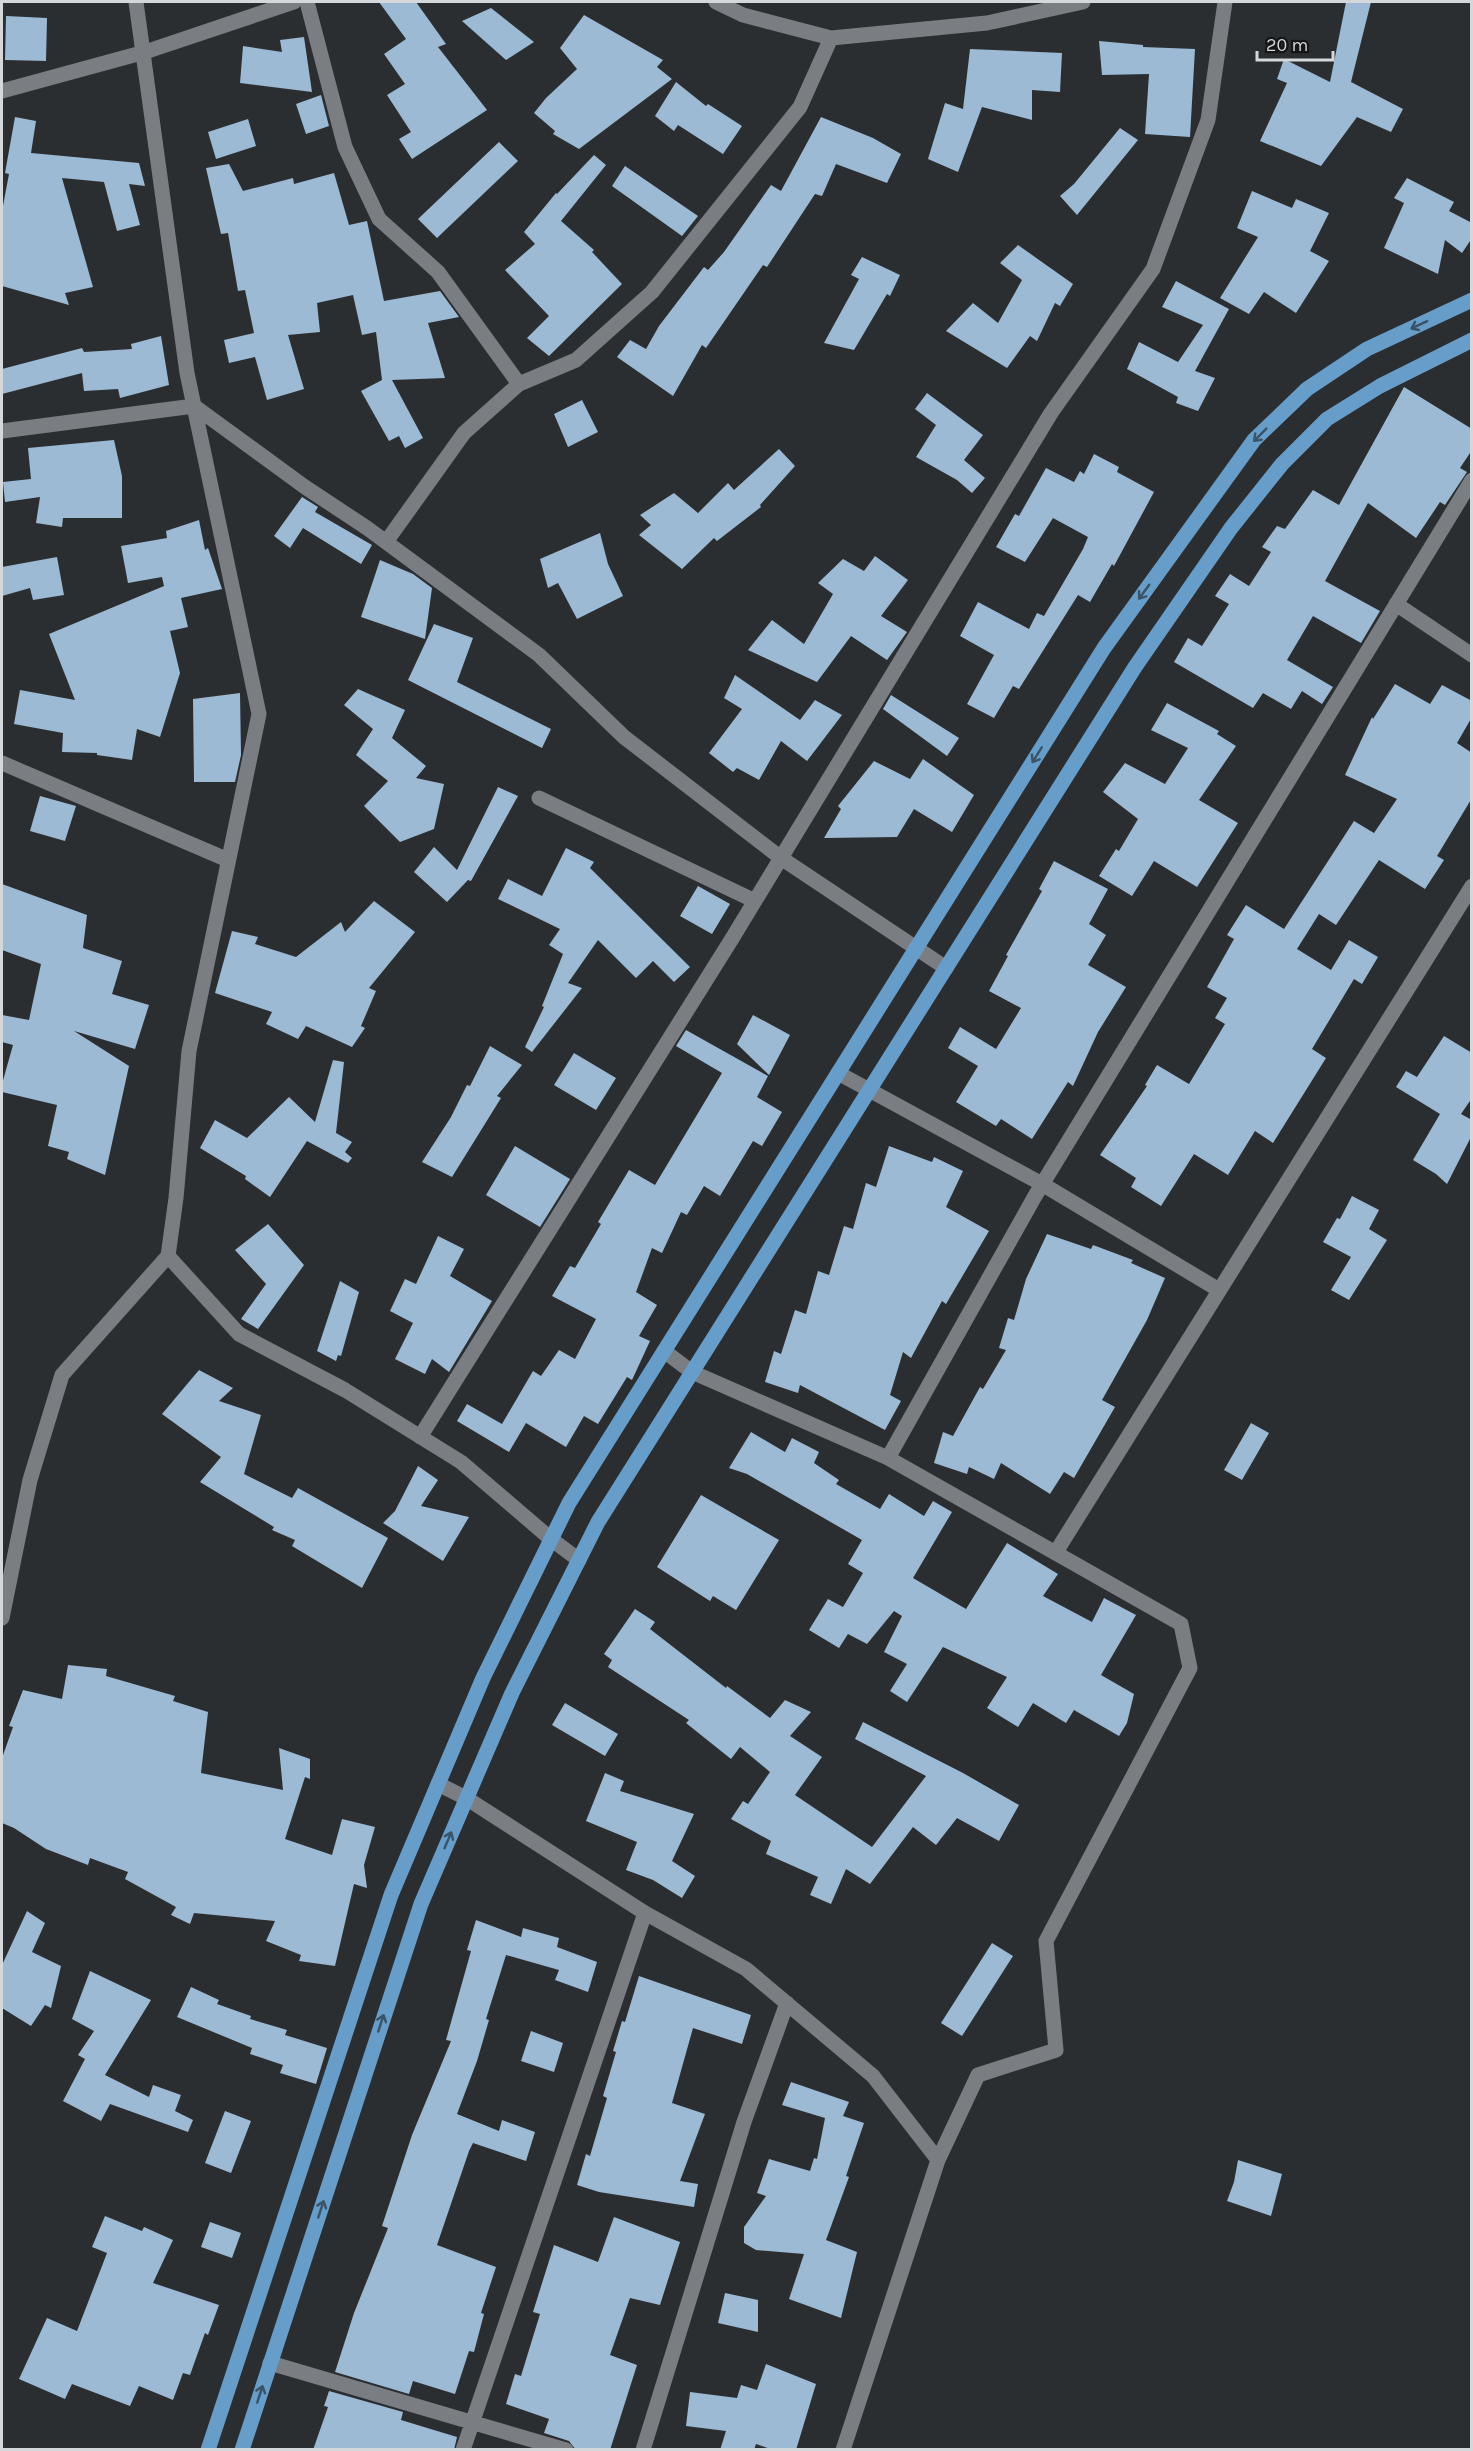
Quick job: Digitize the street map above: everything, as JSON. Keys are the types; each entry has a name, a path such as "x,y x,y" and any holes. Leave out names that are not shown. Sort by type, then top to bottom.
{"main road":[{"path":"208,2450 391,1895 483,1678 568,1503 1104,648 1254,440 1307,389 1367,350 1472,300"},
{"path":"242,2450 420,1904 512,1693 598,1522 1135,666 1231,528 1282,464 1327,419 1380,386 1472,340"}],"street":[{"path":"2,1618 30,1480 63,1375 168,1256 176,1198 189,1051 259,714 187,373 145,52 136,2"},
{"path":"2,91 145,52 294,2"},
{"path":"307,2 345,147 379,219 438,272 519,384"},
{"path":"716,2 743,15 831,38 987,23 1083,2"},
{"path":"420,1437 755,901 1051,413 1153,269 1208,120 1225,2"},
{"path":"386,542 464,433 519,384 576,360 652,292 800,107 831,38"},
{"path":"2,431 194,406 304,487 386,542 539,655 624,738 781,858 945,968"},
{"path":"888,1458 1042,1184 1472,480"},
{"path":"1396,604 1472,655"},
{"path":"2,763 228,860"},
{"path":"539,798 755,901"},
{"path":"1056,1552 1472,886"},
{"path":"838,1073 1042,1184 1219,1290"},
{"path":"168,1256 239,1334 345,1390 461,1462 579,1560"},
{"path":"664,1351 692,1372 888,1458 1181,1624 1190,1668 1046,1941 1056,2050 978,2075 938,2160 843,2450"},
{"path":"438,1784 466,1798 645,1912 746,1969 873,2076 938,2160"},
{"path":"463,2450 645,1912"},
{"path":"643,2450 744,2122 787,2003"},
{"path":"270,2363 566,2450"}],"building":[{"path":"379,2 416,2 446,44 438,47 487,110 412,159 399,139 411,132 387,95 405,84 384,54 406,39"},
{"path":"1346,2 1371,2 1351,82 1403,109 1391,132 1357,117 1321,166 1260,141 1287,83 1277,79 1284,59 1330,82"},
{"path":"491,8 534,42 506,60 462,21"},
{"path":"584,15 663,60 657,67 672,79 579,149 553,134 555,131 534,113 546,98 577,69 560,48"},
{"path":"6,16 47,18 46,61 5,60"},
{"path":"304,37 312,92 240,83 243,46 282,52 280,40"},
{"path":"1099,41 1143,45 1143,47 1195,49 1190,137 1145,134 1149,74 1102,75"},
{"path":"970,49 1062,53 1060,92 1032,90 1032,120 982,107 958,172 928,159 945,103 963,109"},
{"path":"676,82 706,106 708,104 742,126 723,154 678,125 674,131 655,116"},
{"path":"321,95 329,126 306,134 296,104"},
{"path":"15,117 36,121 31,153 139,163 145,186 129,184 140,225 117,231 104,182 62,178 93,287 65,293 69,305 2,286 2,211 9,174 5,173"},
{"path":"821,117 873,138 901,154 887,183 836,164 822,196 815,194 767,267 763,265 706,348 702,345 673,396 617,357 630,340 646,349 659,326 704,267 708,270 724,252 771,185 781,191"},
{"path":"248,119 256,146 216,159 208,132"},
{"path":"1120,128 1138,140 1077,215 1060,196 1074,184"},
{"path":"499,142 518,161 437,238 418,219"},
{"path":"594,155 606,165 561,221 594,250 592,252 622,284 549,356 527,338 549,316 505,270 535,244 524,232 556,193"},
{"path":"229,164 243,191 293,178 294,184 334,173 349,225 367,221 384,301 440,291 459,317 428,323 445,378 392,380 423,438 405,448 399,436 389,441 361,391 382,380 376,332 362,335 353,295 317,303 320,332 288,335 304,389 267,400 255,357 229,363 224,340 254,333 245,290 238,291 228,233 221,234 206,168"},
{"path":"625,166 698,216 682,236 612,186"},
{"path":"1407,178 1454,202 1449,211 1472,223 1472,238 1462,253 1445,240 1438,274 1384,248 1404,203 1394,198"},
{"path":"1252,191 1292,208 1296,199 1329,213 1310,251 1329,261 1296,313 1264,292 1249,314 1220,298 1258,237 1237,228"},
{"path":"1018,245 1073,284 1060,306 1055,303 1037,341 1030,336 1007,368 946,331 973,303 998,323 1022,280 1000,263"},
{"path":"862,257 900,275 890,296 887,294 854,350 824,343 859,279 851,275"},
{"path":"1176,281 1229,309 1195,371 1215,378 1198,411 1176,403 1178,397 1127,369 1139,342 1178,362 1203,325 1162,307"},
{"path":"161,336 169,385 120,398 118,389 84,391 82,373 2,394 2,369 82,348 84,352 132,349 131,344"},
{"path":"1404,387 1472,429 1472,450 1460,468 1467,472 1445,505 1440,502 1416,538 1368,503 1325,581 1380,611 1361,643 1313,616 1287,660 1333,687 1322,704 1302,691 1291,709 1263,693 1253,708 1174,662 1188,638 1202,646 1229,604 1215,596 1230,574 1249,586 1271,552 1262,547 1277,526 1285,529 1313,490 1339,505"},
{"path":"927,393 983,435 964,460 985,478 972,493 957,480 916,457 936,425 915,409"},
{"path":"582,400 598,432 568,447 554,414"},
{"path":"114,440 122,476 122,518 63,518 62,527 36,523 40,497 5,502 3,482 31,479 28,448"},
{"path":"779,449 795,466 760,505 761,507 717,541 714,538 682,569 639,535 651,525 640,515 674,493 698,513 728,483 734,490"},
{"path":"1094,454 1119,467 1117,472 1154,492 1114,566 1112,564 1090,602 1078,595 1019,689 1013,686 994,718 967,704 994,655 960,636 978,602 1029,629 1037,613 1044,616 1088,537 1053,518 1025,562 996,547 1015,514 1019,516 1046,468 1074,482 1080,471 1084,474"},
{"path":"302,497 318,507 315,512 372,545 361,564 303,528 290,548 274,536"},
{"path":"199,520 205,550 208,548 222,589 181,598 188,627 170,631 180,673 160,737 137,729 132,760 97,755 97,753 62,752 63,733 14,724 20,690 75,700 49,634 164,586 162,577 128,583 121,546 167,538 166,531"},
{"path":"600,533 608,564 623,596 577,619 558,583 548,588 540,559"},
{"path":"875,556 908,580 881,616 907,632 887,660 851,636 817,682 748,650 772,620 804,644 833,594 818,583 843,559 864,571"},
{"path":"57,557 64,595 33,600 30,588 2,596 2,567"},
{"path":"380,560 413,574 432,588 425,639 361,617"},
{"path":"434,624 473,638 457,682 551,729 542,748 408,680"},
{"path":"735,675 800,720 815,700 842,715 807,761 781,741 759,780 737,768 733,772 709,753 742,709 724,698"},
{"path":"1395,684 1430,704 1442,685 1472,701 1472,717 1457,743 1472,753 1472,798 1437,856 1444,860 1425,889 1379,860 1336,925 1319,914 1297,949 1331,970 1349,940 1378,957 1362,984 1354,979 1312,1049 1326,1058 1273,1143 1255,1131 1228,1175 1194,1154 1161,1206 1131,1187 1136,1178 1100,1155 1147,1086 1145,1085 1157,1065 1189,1084 1225,1024 1215,1018 1227,998 1207,987 1234,939 1227,935 1246,905 1284,929 1354,821 1374,833 1397,799 1345,775 1372,717 1373,719"},
{"path":"358,689 405,710 392,738 426,766 416,778 444,784 434,829 400,842 364,806 388,781 356,755 373,729 344,705"},
{"path":"240,693 241,755 235,782 194,782 193,699"},
{"path":"891,695 959,738 947,756 883,709"},
{"path":"1167,703 1219,731 1217,734 1236,746 1199,800 1238,823 1197,887 1154,861 1132,896 1099,876 1116,849 1119,851 1138,819 1103,792 1125,763 1165,784 1188,748 1151,730"},
{"path":"923,759 974,795 952,832 914,809 897,837 824,838 841,809 838,806 874,761 910,779"},
{"path":"498,787 518,796 471,881 468,880 447,902 414,872 434,847 457,870"},
{"path":"40,796 76,806 65,841 30,831"},
{"path":"566,848 594,862 590,868 690,967 674,982 653,961 636,978 598,940 568,983 582,988 532,1052 525,1047 544,1007 542,1006 563,954 549,945 560,929 498,899 508,879 542,896"},
{"path":"1054,861 1108,889 1089,924 1106,935 1088,965 1126,987 1098,1032 1073,1086 1068,1082 1032,1139 1001,1119 996,1126 956,1102 978,1066 948,1048 960,1027 996,1049 1021,1008 989,991 1008,956 1006,955 1042,891 1039,889"},
{"path":"2,884 87,915 83,948 122,961 112,994 149,1005 135,1049 74,1031 129,1066 105,1175 67,1159 69,1152 48,1146 57,1105 2,1092 2,1084 13,1045 2,1042 2,1015 29,1020 41,964 2,950"},
{"path":"698,886 730,904 712,934 680,916"},
{"path":"374,901 415,932 369,988 376,991 361,1026 365,1028 352,1047 306,1026 298,1039 266,1024 272,1012 215,993 232,931 258,937 255,944 296,957 341,922 345,932"},
{"path":"753,1015 790,1035 769,1075 737,1044"},
{"path":"686,1030 768,1076 757,1097 782,1112 762,1146 753,1141 720,1196 704,1186 687,1215 681,1212 662,1253 652,1248 636,1292 657,1305 639,1336 650,1341 632,1380 627,1377 598,1424 584,1416 566,1447 526,1423 509,1452 457,1421 467,1404 502,1424 533,1371 541,1376 559,1350 575,1359 596,1319 552,1296 570,1266 575,1268 601,1224 598,1222 629,1170 655,1185 722,1073 676,1046"},
{"path":"1444,1036 1472,1053 1472,1098 1461,1114 1472,1120 1472,1135 1447,1184 1436,1174 1413,1160 1440,1114 1396,1087 1406,1071 1417,1077"},
{"path":"490,1046 522,1065 497,1096 501,1098 452,1177 422,1162 451,1117 467,1085 470,1086"},
{"path":"574,1053 616,1078 596,1110 554,1085"},
{"path":"333,1060 344,1062 336,1133 352,1142 345,1152 352,1158 348,1163 307,1141 270,1197 245,1179 246,1176 200,1148 215,1120 247,1138 289,1097 315,1122"},
{"path":"515,1146 570,1179 540,1227 486,1195"},
{"path":"889,1146 932,1162 934,1157 963,1171 946,1207 989,1231 946,1304 942,1301 911,1358 903,1352 890,1395 901,1401 885,1430 800,1385 798,1393 765,1382 774,1351 781,1354 795,1310 806,1314 818,1271 829,1275 844,1226 853,1229 866,1183 876,1187"},
{"path":"1352,1196 1379,1210 1369,1229 1387,1240 1349,1300 1331,1290 1351,1257 1323,1242 1337,1218 1340,1219"},
{"path":"268,1224 304,1265 258,1329 241,1319 266,1284 235,1250"},
{"path":"1047,1234 1091,1249 1093,1245 1133,1260 1131,1263 1165,1278 1147,1320 1102,1400 1115,1407 1074,1478 1064,1472 1050,1494 1001,1463 994,1479 969,1467 967,1474 934,1463 943,1432 953,1436 980,1387 983,1389 1006,1350 999,1348 1008,1318 1014,1320 1026,1279"},
{"path":"438,1236 464,1249 450,1276 492,1301 449,1372 432,1359 425,1374 395,1359 413,1323 390,1311 405,1279 416,1284"},
{"path":"340,1281 359,1292 341,1356 338,1355 336,1361 317,1351"},
{"path":"199,1370 233,1388 219,1401 261,1415 244,1474 292,1498 298,1488 388,1538 362,1588 292,1546 295,1540 272,1530 274,1527 200,1482 221,1457 162,1414"},
{"path":"1251,1423 1269,1433 1242,1480 1224,1470"},
{"path":"751,1432 785,1452 792,1438 819,1452 814,1463 839,1480 836,1484 880,1509 889,1494 924,1516 933,1501 952,1512 913,1578 966,1609 1007,1543 1058,1574 1043,1596 1092,1622 1104,1598 1136,1615 1101,1675 1134,1694 1127,1723 1119,1736 1074,1710 1066,1723 1033,1703 1018,1727 987,1708 1007,1677 943,1647 907,1702 890,1691 907,1664 884,1652 902,1616 894,1611 867,1644 848,1634 839,1648 809,1630 828,1599 843,1607 863,1573 848,1564 862,1540 747,1474 729,1468"},
{"path":"418,1466 438,1480 421,1506 469,1517 443,1561 383,1523 395,1511"},
{"path":"701,1495 779,1540 736,1610 713,1596 710,1601 657,1567"},
{"path":"635,1609 655,1622 650,1629 726,1688 727,1686 770,1718 785,1700 811,1712 790,1736 822,1757 795,1795 872,1847 926,1776 855,1739 863,1722 963,1773 1019,1805 999,1841 957,1818 936,1845 913,1827 870,1884 846,1869 831,1904 810,1895 818,1877 766,1854 771,1841 731,1819 743,1801 748,1804 770,1772 740,1747 731,1759 686,1723 689,1720 608,1667 612,1660 604,1654"},
{"path":"68,1665 107,1669 106,1676 175,1696 173,1701 208,1712 201,1773 283,1790 279,1748 310,1759 310,1779 305,1777 285,1839 332,1855 342,1819 375,1827 364,1865 367,1888 354,1884 335,1966 299,1961 301,1955 266,1941 275,1921 194,1913 190,1924 171,1915 176,1907 125,1879 128,1872 90,1858 88,1865 46,1849 14,1828 2,1823 2,1758 13,1727 9,1726 23,1690 62,1699"},
{"path":"565,1703 618,1734 605,1756 552,1725"},
{"path":"605,1773 624,1781 620,1791 694,1814 672,1861 695,1876 682,1898 653,1880 626,1870 637,1842 586,1821"},
{"path":"27,1911 45,1923 32,1952 61,1966 51,2008 45,2005 31,2026 2,2008 2,1965"},
{"path":"476,1920 521,1937 523,1928 559,1938 557,1947 597,1962 588,1992 555,1980 559,1970 506,1955 486,2019 489,2020 477,2061 457,2114 499,2131 502,2120 535,2132 526,2161 473,2143 469,2151 437,2245 496,2267 481,2313 484,2314 474,2352 469,2351 455,2394 413,2381 409,2394 335,2372 354,2313 388,2228 382,2226 412,2135 451,2041 446,2040 471,1951 467,1950"},
{"path":"992,1943 1013,1956 962,2036 941,2023"},
{"path":"90,1971 151,2000 105,2075 149,2097 153,2085 181,2095 175,2111 193,2120 188,2132 110,2104 101,2121 63,2101 85,2059 78,2055 94,2031 72,2019"},
{"path":"639,1976 751,2015 742,2044 693,2028 672,2103 705,2114 680,2181 698,2184 694,2207 599,2192 577,2185 586,2154 590,2156 607,2098 603,2096 616,2052 613,2051 622,2021 625,2022"},
{"path":"191,1987 219,2000 217,2004 251,2016 250,2019 287,2030 285,2035 327,2048 316,2084 280,2073 283,2065 250,2054 252,2048 177,2017"},
{"path":"531,2031 563,2043 554,2072 521,2061"},
{"path":"791,2082 849,2102 843,2116 864,2123 846,2176 849,2177 826,2240 857,2252 841,2318 789,2299 804,2254 756,2250 744,2243 744,2227 766,2196 757,2193 769,2159 810,2171 814,2158 817,2159 825,2118 782,2105"},
{"path":"225,2111 251,2121 231,2173 205,2163"},
{"path":"1238,2160 1282,2174 1271,2216 1227,2201 1234,2182"},
{"path":"105,2216 142,2231 144,2227 173,2240 153,2283 219,2305 208,2335 205,2333 190,2375 183,2373 173,2400 139,2386 130,2406 72,2384 65,2399 19,2379 47,2318 77,2331 107,2253 92,2247"},
{"path":"614,2217 680,2242 660,2305 630,2298 610,2355 637,2365 610,2450 576,2450 569,2441 544,2433 549,2419 506,2404 515,2374 521,2376 540,2314 533,2312 554,2245 598,2262"},
{"path":"210,2222 241,2233 232,2258 201,2247"},
{"path":"725,2293 758,2300 758,2332 718,2323"},
{"path":"766,2364 816,2384 796,2450 773,2450 756,2444 754,2450 720,2450 726,2431 686,2426 690,2392 737,2398 741,2385 757,2390"},
{"path":"329,2391 403,2412 401,2420 457,2437 454,2450 313,2450 328,2407 324,2406"}]}
